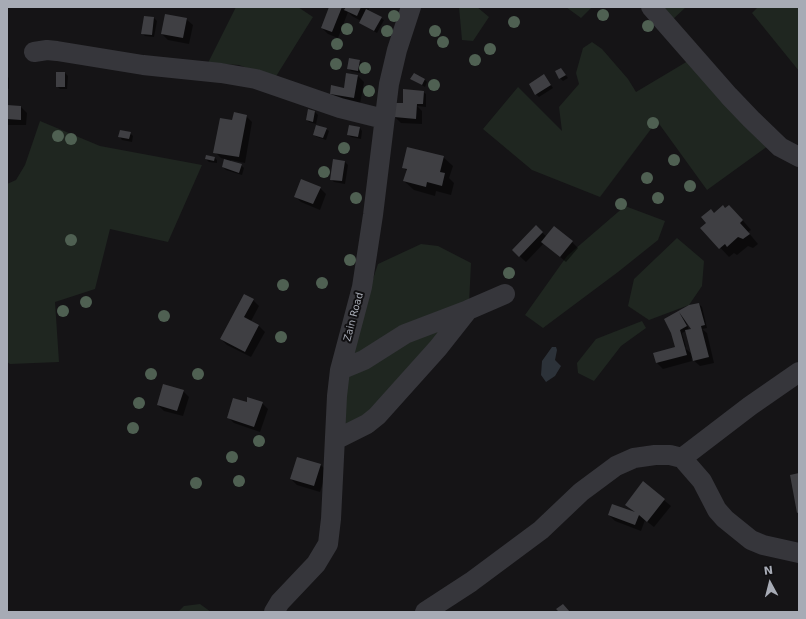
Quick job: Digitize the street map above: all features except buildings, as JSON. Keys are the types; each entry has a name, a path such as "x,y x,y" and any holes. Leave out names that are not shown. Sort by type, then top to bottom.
{"street":[{"name":"Zain Road","path":"274,612 280,602 316,564 328,544 331,519 337,396 340,370 362,287 373,216 389,84 397,50 411,7"},
{"path":"651,7 751,119 780,147 799,157"},
{"path":"34,52 47,50 66,52 143,65 222,73 256,79 340,108 384,119"},
{"path":"340,370 364,360 405,334 505,294"},
{"path":"335,440 367,424 377,416 438,348 468,310"},
{"path":"682,458 750,406 799,372"},
{"path":"425,612 471,582 541,530 581,492 616,466 634,458 655,455 670,455 682,458 702,481 718,510 725,519 751,540 763,545 799,553"}],"shaded area":[{"path":"236,7 298,7 313,17 275,78 239,65 208,63"},
{"path":"459,7 477,7 489,17 473,41 462,40"},
{"path":"566,7 592,7 581,18"},
{"path":"658,7 686,7 671,21"},
{"path":"758,7 799,7 799,71 752,13"},
{"path":"592,42 602,49 628,79 636,92 693,58 772,143 707,190 657,121 600,197 532,170 483,129 518,87 562,131 559,107 579,84 576,73 583,48"},
{"path":"40,121 100,146 202,165 168,242 110,229 95,289 55,302 59,362 10,364 7,362 7,184 16,180 25,165"},
{"path":"625,206 665,221 658,240 543,328 525,315 567,256"},
{"path":"677,238 704,261 702,286 689,305 649,320 628,306 634,279"},
{"path":"421,244 438,246 471,263 469,304 437,348 385,405 347,425 336,422 348,353 378,264"},
{"path":"642,321 646,328 621,346 594,381 578,373 577,363 596,339"},
{"path":"552,347 556,347 557,350 555,360 561,366 555,376 546,382 541,375 542,361"},
{"path":"200,604 211,612 178,612 184,606"}]}
